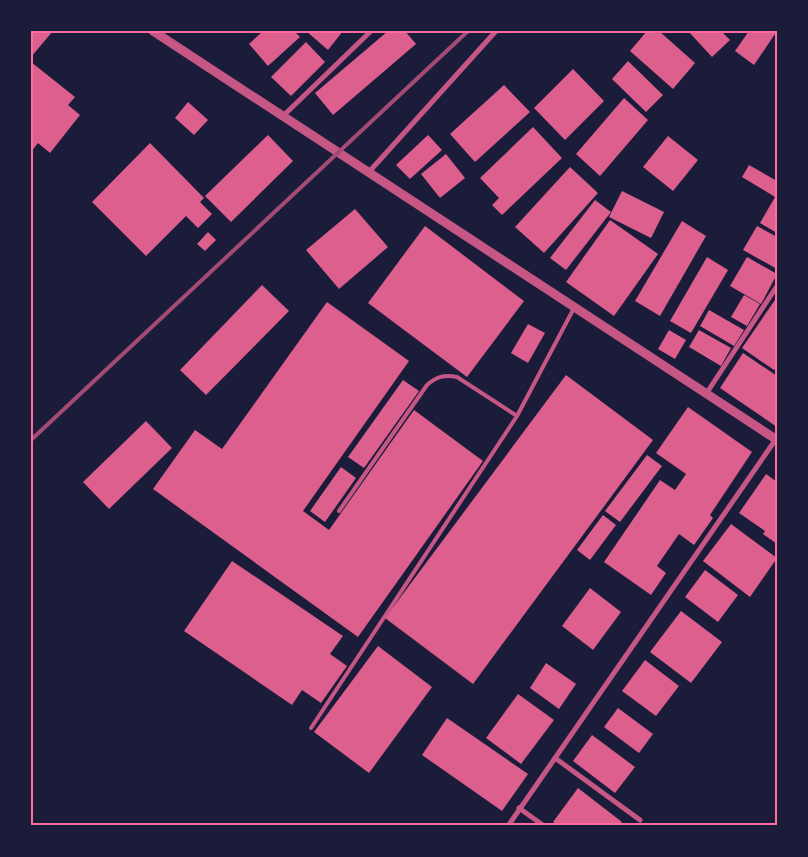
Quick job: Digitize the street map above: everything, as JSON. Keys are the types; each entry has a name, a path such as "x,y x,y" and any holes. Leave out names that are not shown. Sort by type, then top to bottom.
{"street":[{"path":"153,31 776,439 508,826"},
{"path":"282,117 371,31"},
{"path":"368,173 496,31"},
{"path":"706,394 777,286"},
{"path":"556,758 640,820"},
{"path":"519,808 544,826"}],"lane":[{"path":"312,728 517,416 574,308"},
{"path":"338,511 421,393 434,379 448,375 457,376 517,416"}],"building":[{"path":"31,31 53,31 31,57"},
{"path":"263,31 294,31 300,37 268,66 249,44"},
{"path":"306,31 343,31 328,50"},
{"path":"388,31 405,31 416,44 333,115 315,93"},
{"path":"647,31 659,31 695,63 673,89 630,51"},
{"path":"688,31 721,31 730,40 712,57"},
{"path":"749,31 777,31 754,65 735,51"},
{"path":"306,42 325,62 291,96 271,77"},
{"path":"628,61 663,95 646,112 612,79"},
{"path":"31,62 75,97 68,105 80,115 50,153 38,143 31,152"},
{"path":"573,69 604,101 565,140 534,108"},
{"path":"504,85 530,112 475,162 450,134"},
{"path":"624,98 648,120 600,176 576,154"},
{"path":"188,102 208,120 194,135 175,118"},
{"path":"533,127 562,158 502,215 492,205 499,198 480,178"},
{"path":"268,135 293,161 231,222 205,196"},
{"path":"428,135 442,150 410,179 396,165"},
{"path":"668,136 698,160 673,191 643,167"},
{"path":"150,143 204,198 200,202 212,214 198,228 186,216 146,256 92,202"},
{"path":"446,154 465,178 440,198 421,174"},
{"path":"749,165 777,181 777,233 760,223 775,197 742,177"},
{"path":"570,167 598,193 544,253 515,227"},
{"path":"622,191 664,212 651,238 609,217"},
{"path":"595,200 611,212 566,270 550,258"},
{"path":"355,209 388,247 339,289 306,250"},
{"path":"610,220 658,254 614,316 566,282"},
{"path":"682,221 706,236 660,316 635,301"},
{"path":"425,226 524,301 467,377 368,303"},
{"path":"757,226 777,237 777,269 743,250"},
{"path":"208,232 216,240 205,251 197,244"},
{"path":"707,257 728,270 691,333 670,321"},
{"path":"747,257 777,274 761,304 730,286"},
{"path":"262,285 289,311 206,395 180,370"},
{"path":"744,295 760,304 747,326 731,317"},
{"path":"777,297 777,367 774,370 742,348"},
{"path":"327,302 409,361 303,511 329,530 414,410 483,461 358,637 153,489 195,430 222,449"},
{"path":"709,310 744,330 734,346 700,326"},
{"path":"528,324 545,333 528,363 511,353"},
{"path":"669,330 686,340 675,359 658,349"},
{"path":"699,330 731,348 721,366 689,347"},
{"path":"743,353 777,376 777,427 720,388"},
{"path":"566,375 653,440 473,684 385,618"},
{"path":"403,380 419,391 364,468 348,457"},
{"path":"688,407 752,452 710,515 713,518 694,545 679,534 657,566 666,573 651,595 604,562 660,480 675,490 686,474 656,453"},
{"path":"146,421 172,448 109,509 83,482"},
{"path":"647,455 662,466 620,522 605,511"},
{"path":"341,467 356,478 325,522 310,511"},
{"path":"766,474 777,482 777,544 763,534 765,531 739,513"},
{"path":"603,515 616,525 590,560 577,550"},
{"path":"731,524 777,558 750,597 703,561"},
{"path":"232,561 343,636 330,654 347,666 321,703 302,690 292,705 184,631"},
{"path":"705,570 738,595 718,622 685,597"},
{"path":"590,588 621,612 593,650 562,626"},
{"path":"681,611 722,642 691,683 650,652"},
{"path":"378,646 432,687 369,773 314,732"},
{"path":"645,660 679,686 656,716 622,691"},
{"path":"546,663 576,684 559,709 530,688"},
{"path":"518,694 554,720 521,764 486,738"},
{"path":"618,708 653,734 639,753 604,727"},
{"path":"447,718 528,774 502,811 422,755"},
{"path":"592,735 635,767 615,793 573,761"},
{"path":"578,788 622,822 619,826 559,826 553,822"}],"railway":[{"path":"31,440 468,31"}]}
